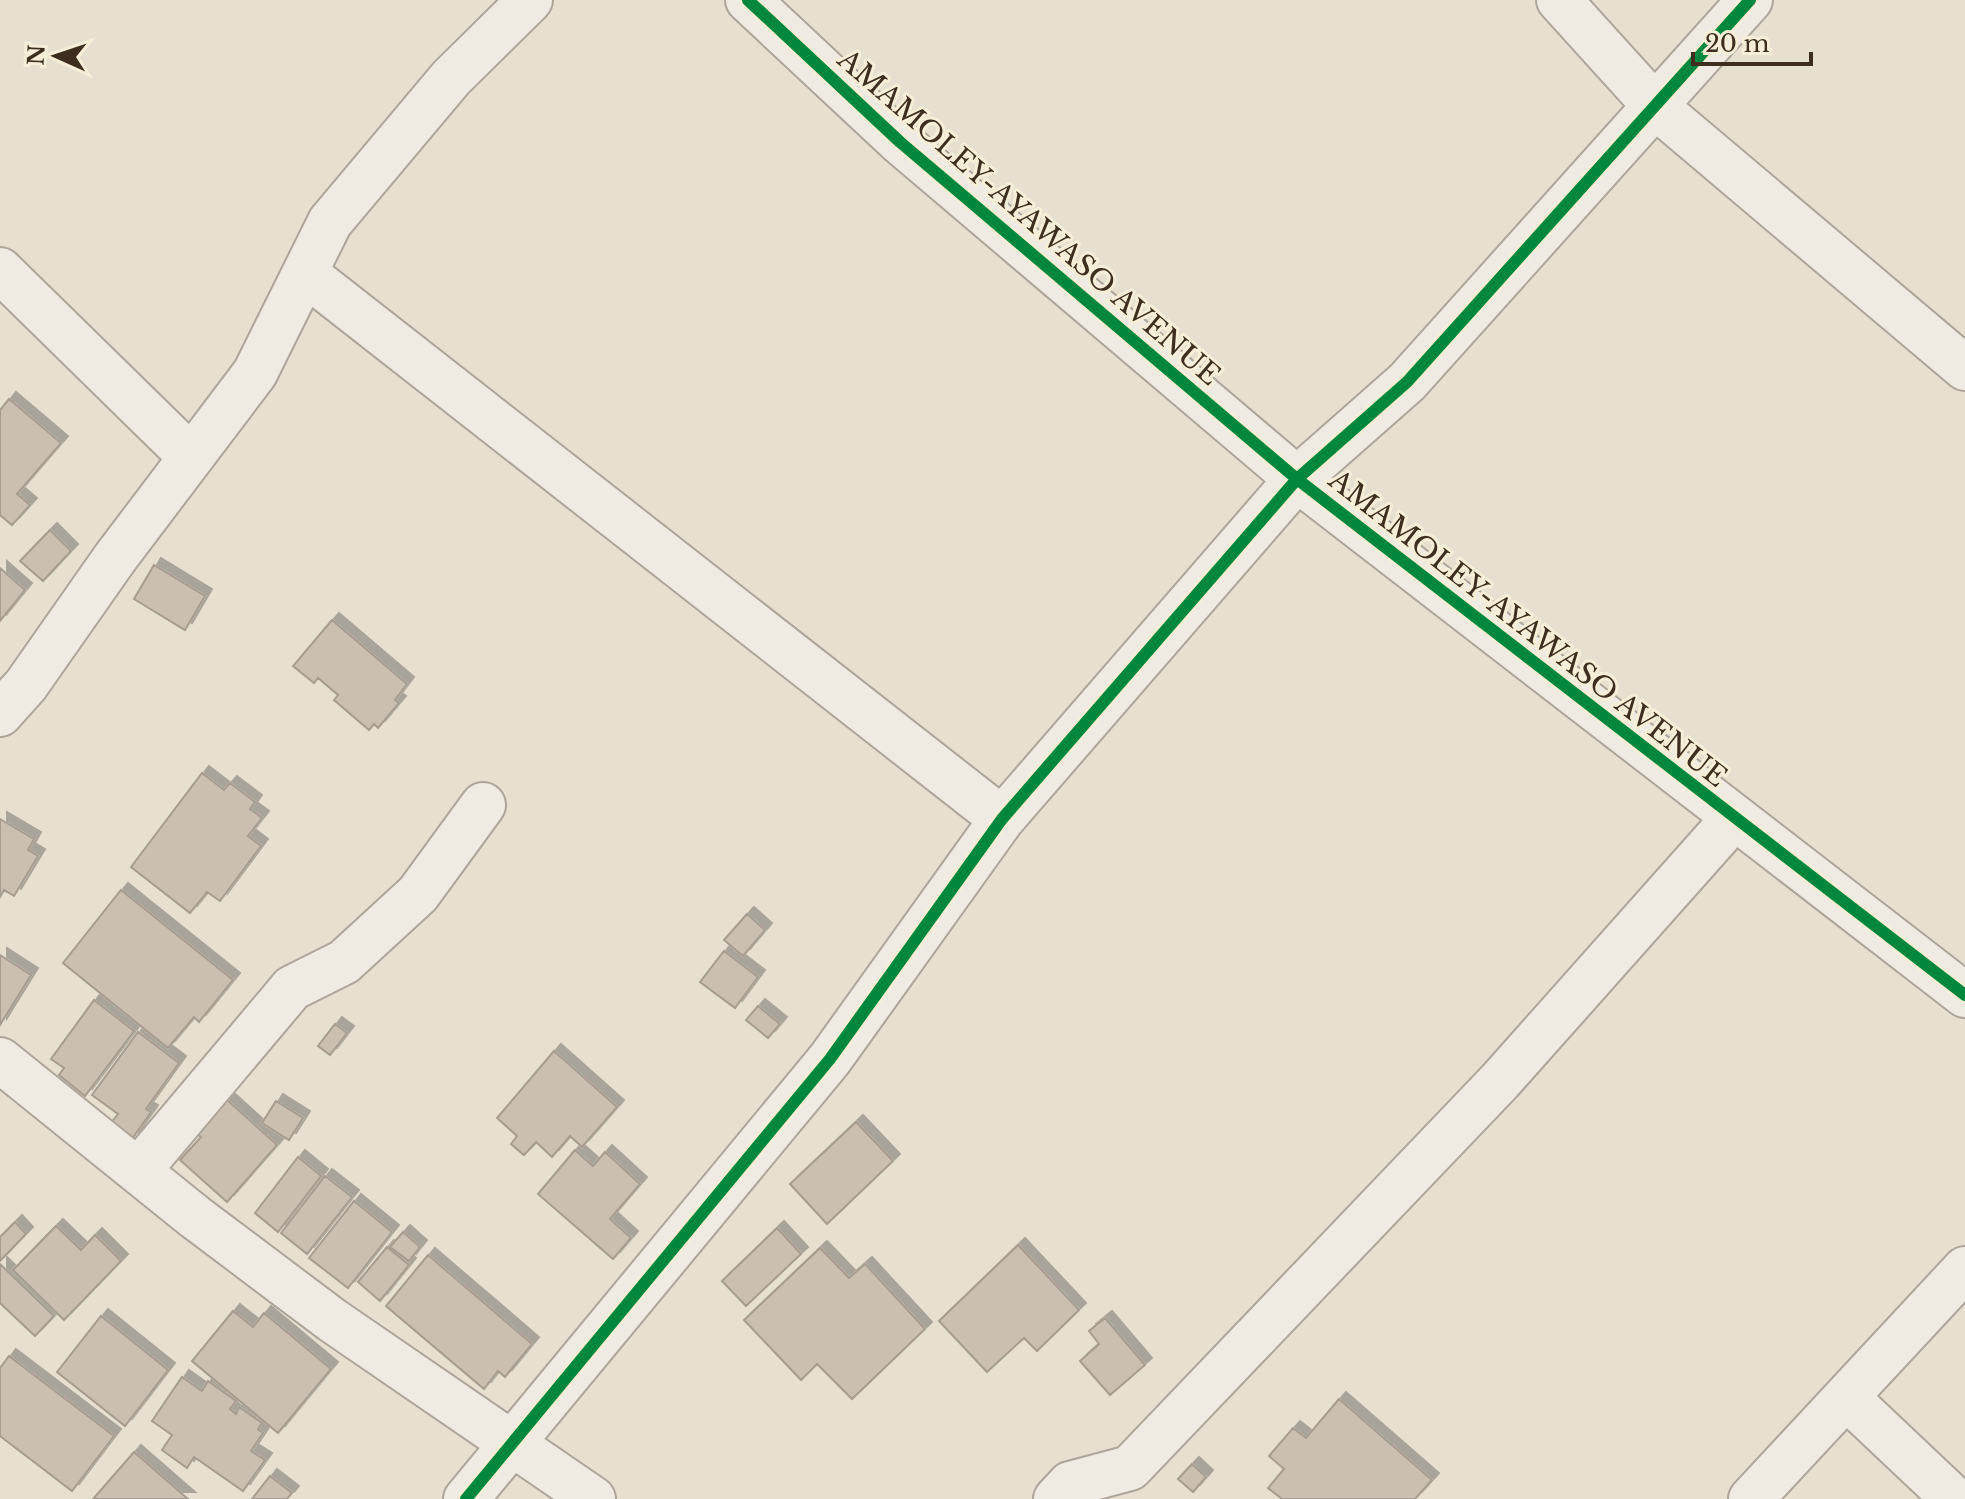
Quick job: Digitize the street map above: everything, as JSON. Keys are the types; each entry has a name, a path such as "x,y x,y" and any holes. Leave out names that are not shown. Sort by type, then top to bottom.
{"street":[{"path":"0,714 26,685 255,373 330,222 451,78 530,0"},
{"name":"AMAMOLEY-AYAWASO AVENUE","path":"748,0 900,142 1297,479 1965,995"},
{"path":"1559,0 1655,106 1965,368"},
{"path":"466,1499 830,1059 1002,819 1297,479 1407,382 1750,0"},
{"path":"0,270 191,457"},
{"path":"306,274 1002,819"},
{"path":"138,1171 292,988 344,962 418,894 483,805"},
{"path":"1056,1499 1070,1484 1130,1468 1500,1081 1734,818"},
{"path":"0,1060 332,1320 593,1499"},
{"path":"1751,1499 1965,1269"},
{"path":"1846,1397 1954,1499"}],"building":[{"path":"9,399 61,443 17,494 30,505 12,525 0,515 0,410"},
{"path":"50,530 71,551 43,581 20,561"},
{"path":"154,565 205,596 185,630 134,599"},
{"path":"0,568 25,590 0,621"},
{"path":"332,620 407,684 395,700 399,703 378,728 374,724 369,730 334,700 338,695 318,678 314,683 293,666"},
{"path":"202,773 224,790 230,783 255,802 250,809 262,818 248,836 261,846 220,901 207,892 190,913 131,867"},
{"path":"0,819 34,839 28,850 38,856 14,896 4,890 0,897"},
{"path":"121,890 233,980 199,1022 194,1017 168,1048 63,963"},
{"path":"747,914 765,930 743,956 724,940"},
{"path":"724,951 758,977 735,1008 700,982"},
{"path":"0,955 31,975 0,1025"},
{"path":"94,1000 134,1031 85,1096 59,1075 64,1068 51,1059"},
{"path":"758,1006 780,1024 768,1038 746,1020"},
{"path":"335,1024 347,1033 330,1055 318,1046"},
{"path":"138,1032 179,1063 146,1109 151,1112 132,1139 111,1123 118,1114 92,1095"},
{"path":"554,1051 617,1107 582,1147 570,1136 552,1157 536,1142 524,1155 511,1144 517,1136 497,1118"},
{"path":"225,1098 277,1145 227,1202 180,1160 201,1137 195,1132"},
{"path":"276,1101 303,1118 289,1140 262,1123"},
{"path":"856,1122 893,1161 827,1224 790,1184"},
{"path":"575,1150 593,1166 605,1152 640,1184 610,1219 631,1238 613,1259 538,1194"},
{"path":"298,1157 321,1176 278,1232 255,1213"},
{"path":"325,1176 352,1197 307,1254 281,1233"},
{"path":"354,1201 392,1232 348,1288 309,1258"},
{"path":"15,1222 26,1234 0,1261 0,1237"},
{"path":"56,1226 81,1250 95,1235 121,1261 64,1320 13,1270"},
{"path":"777,1228 801,1254 746,1306 722,1281"},
{"path":"403,1232 420,1247 409,1261 390,1247"},
{"path":"1018,1245 1079,1310 1037,1351 1024,1338 987,1372 939,1321"},
{"path":"387,1247 409,1265 380,1301 358,1282"},
{"path":"820,1248 849,1278 865,1264 925,1329 852,1399 817,1364 801,1380 744,1320"},
{"path":"428,1255 532,1344 505,1377 498,1371 484,1389 386,1306"},
{"path":"0,1264 54,1316 35,1336 0,1303"},
{"path":"233,1311 253,1327 264,1313 331,1369 278,1433 192,1361"},
{"path":"101,1316 168,1370 125,1426 57,1372"},
{"path":"1105,1318 1145,1365 1110,1395 1080,1361 1099,1344 1089,1331"},
{"path":"9,1356 114,1436 72,1491 0,1436 0,1368"},
{"path":"182,1377 202,1391 208,1381 236,1401 230,1409 236,1414 239,1407 262,1423 258,1429 263,1433 251,1451 265,1460 243,1491 194,1457 187,1468 162,1450 172,1435 152,1421"},
{"path":"1339,1399 1432,1480 1415,1499 1282,1499 1268,1488 1284,1469 1269,1456 1293,1428 1306,1438"},
{"path":"134,1452 188,1499 93,1499"},
{"path":"1192,1464 1206,1477 1193,1492 1178,1479"},
{"path":"270,1476 292,1493 287,1499 252,1499"}],"cycle path":[{"path":"748,0 900,142 1297,479 1965,995"},
{"path":"466,1499 830,1059 1002,819 1297,479 1407,382 1750,0"}]}
